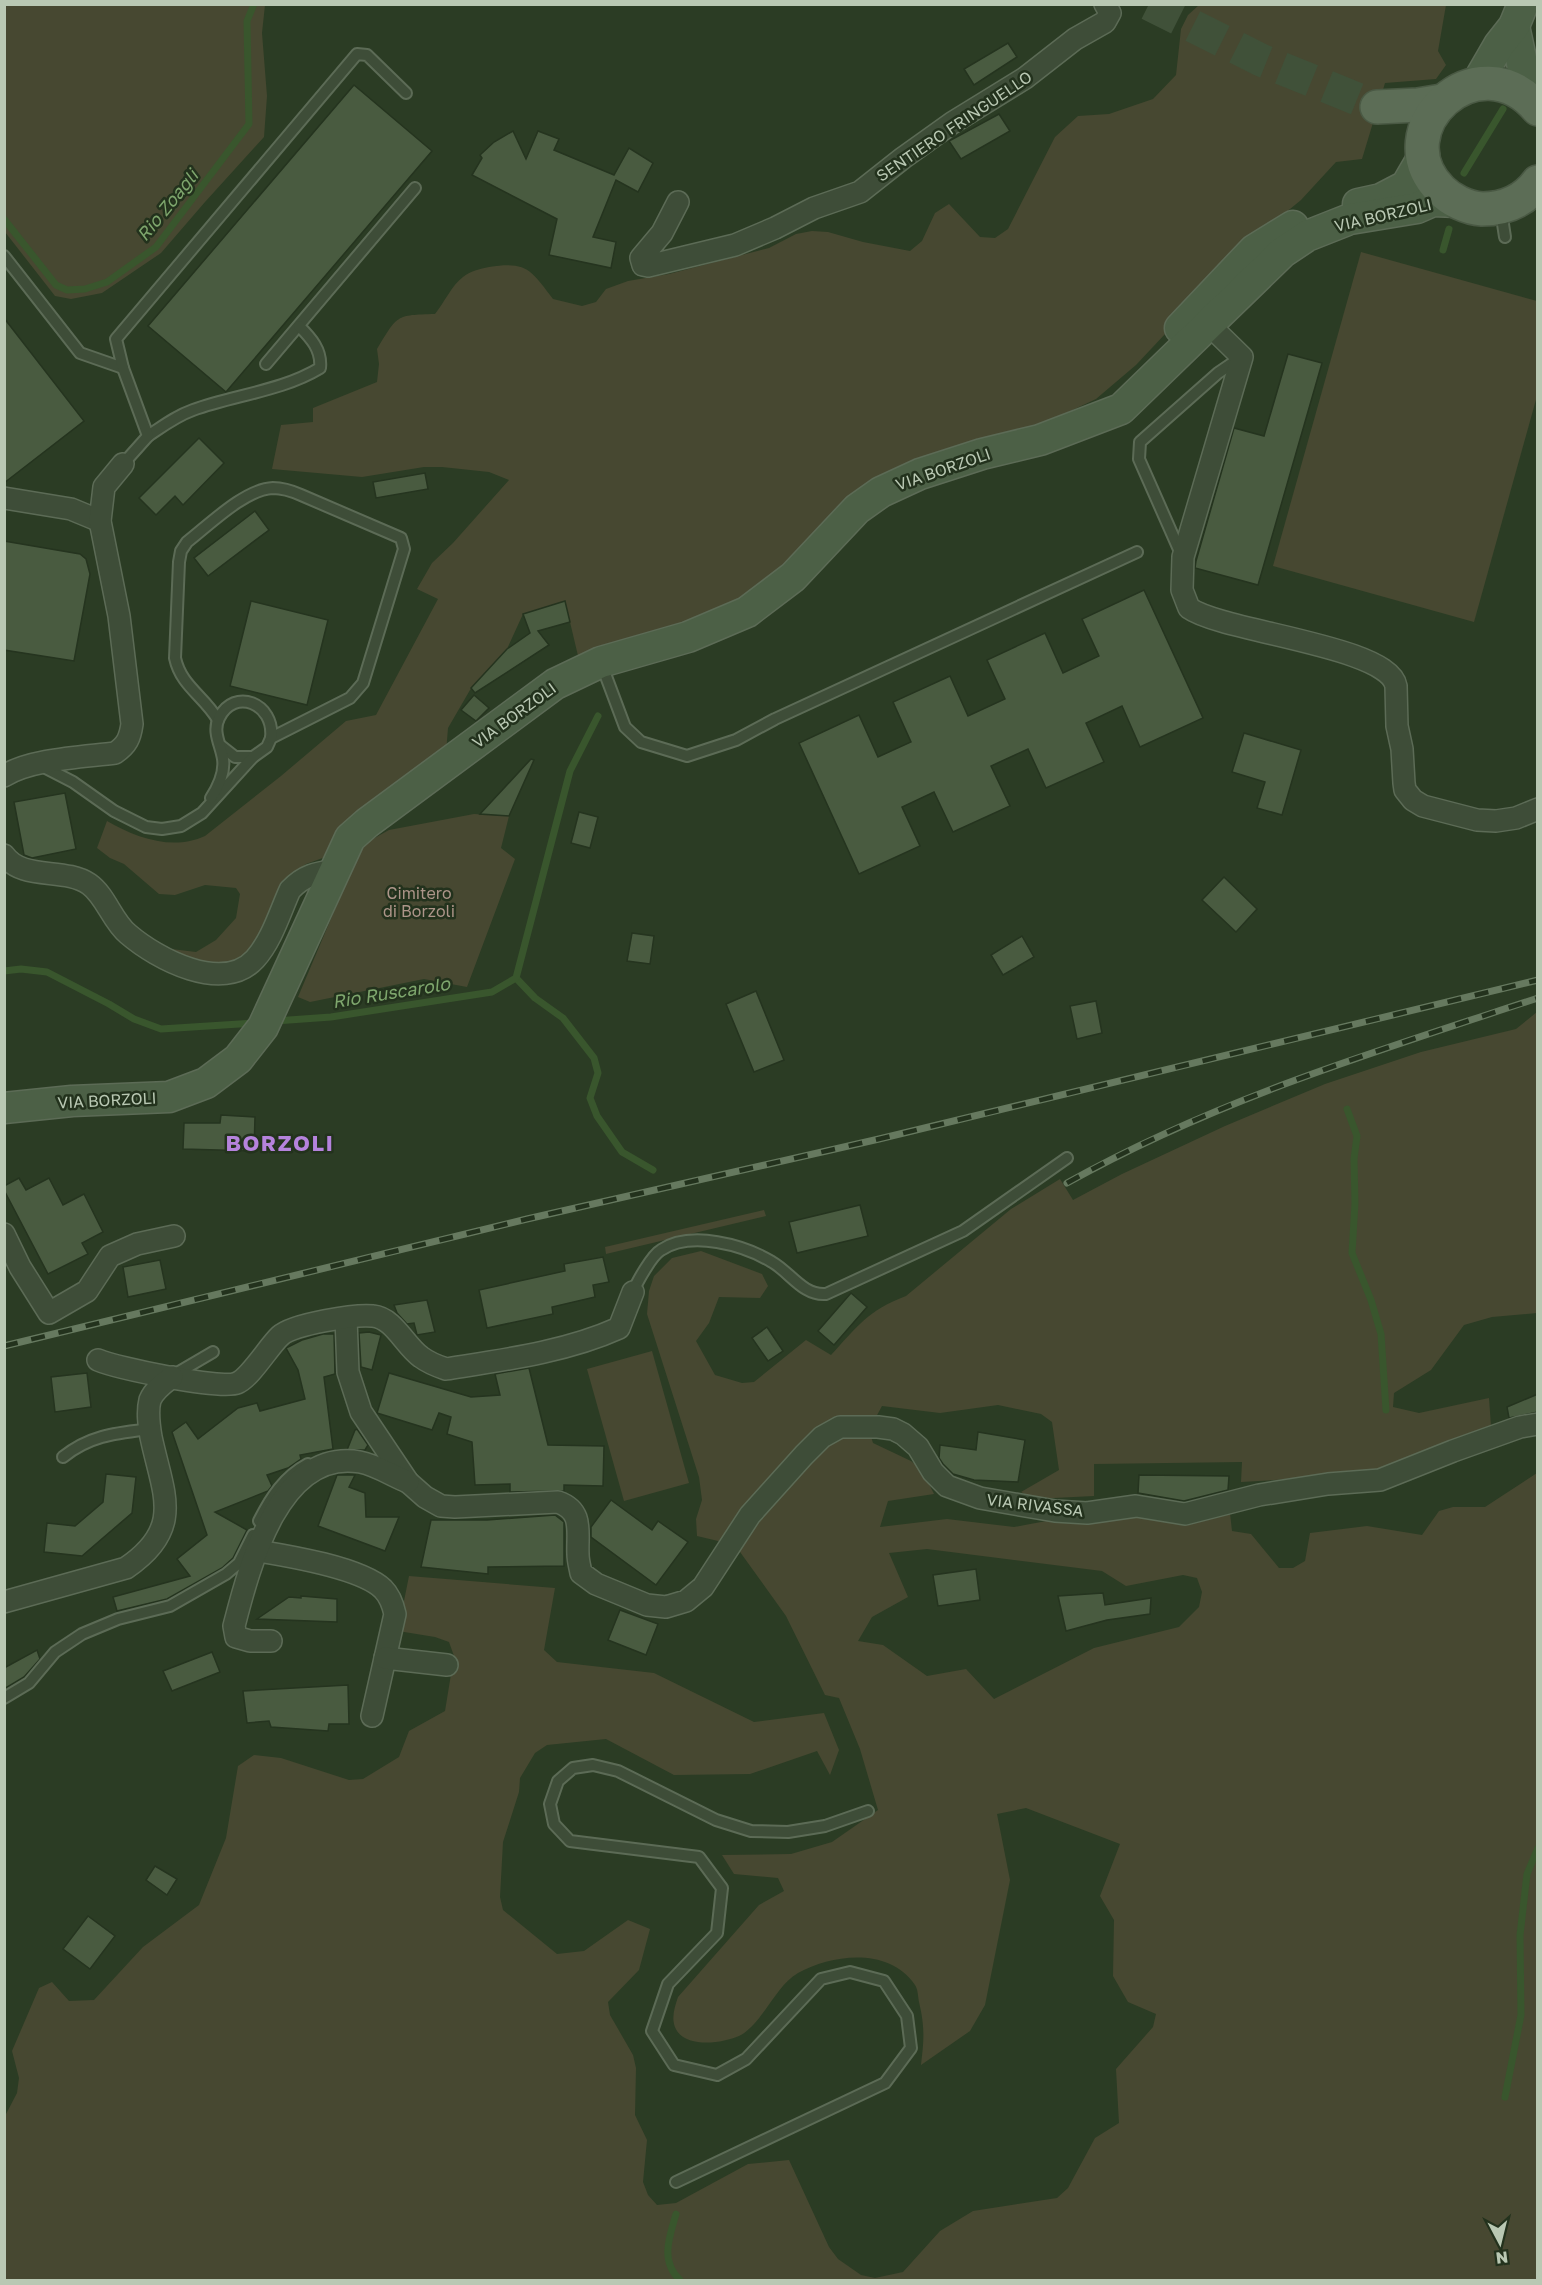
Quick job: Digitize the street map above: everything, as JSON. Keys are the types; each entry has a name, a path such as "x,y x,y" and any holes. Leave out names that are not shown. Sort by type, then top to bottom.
{"main road":[{"path":"1477,83 1518,15"},
{"path":"1518,15 1534,104"},
{"path":"1202,318 1254,250 1312,215 1381,199 1406,186 1424,145 1434,111 1442,101 1458,89 1477,83 1496,83 1514,89 1534,104"},
{"path":"1424,145 1377,106 1418,105 1442,101"},
{"name":"VIA BORZOLI","path":"1424,145 1429,172 1439,188 1458,202"},
{"name":"VIA BORZOLI","path":"4,1108 72,1101 169,1097 206,1083 238,1059 267,1017 350,838 555,684 601,662 688,637 747,612 793,577 857,509 881,492 921,474 982,454 1040,440 1081,423 1158,353 1283,252 1307,236 1350,219 1417,208 1433,201 1458,202 1479,209 1503,222 1518,201 1536,187"}],"street":[{"name":"SENTIERO FRINGUELLO","path":"678,202 662,233 641,258 643,265 688,258 735,245 814,208 860,192 952,123 1025,78 1076,39 1105,22 1110,13 1105,4"},
{"path":"1202,318 1242,357 1183,557 1181,574 1183,596 1189,608 1194,612 1232,624 1317,644 1368,662 1391,675 1396,686 1397,726 1402,749 1405,790 1417,804 1477,820 1496,821 1516,818 1538,809"},
{"path":"4,776 18,768 37,764 115,753 125,746 130,735 132,724 118,616 100,521 104,487 123,465"},
{"path":"4,498 70,509 100,521"},
{"path":"9,865 71,878 88,884 127,934 176,963 204,973 219,975 242,968 253,961 266,942 290,890 299,880 312,873 336,870"},
{"path":"4,1234 20,1267 49,1312 87,1291 110,1256 137,1244 174,1236"},
{"path":"98,1360 128,1369 172,1377 217,1384 236,1384 246,1377 287,1330 303,1324 371,1315 387,1321 420,1356 433,1365 446,1369 561,1347 600,1336 619,1328 633,1292"},
{"path":"346,1318 348,1372 361,1412 408,1482"},
{"path":"4,1602 126,1568 143,1556 159,1534 167,1509 165,1489 157,1466 150,1429 150,1400 172,1377"},
{"name":"VIA RIVASSA","path":"408,1482 425,1497 441,1506 558,1502 568,1505 575,1514 579,1529 578,1556 581,1573 596,1584 647,1605 666,1607 686,1601 703,1587 750,1515 822,1437 840,1426 878,1427 903,1434 918,1446 933,1472 947,1486 980,1498 1055,1511 1087,1513 1136,1506 1185,1514 1259,1495 1328,1484 1380,1480 1520,1427 1538,1424"},
{"path":"271,1641 241,1640 236,1637 234,1631 239,1607 258,1551 281,1502 293,1485 319,1467 342,1462 361,1462 408,1482"},
{"path":"258,1551 330,1567 374,1582 384,1590 393,1605 395,1614 372,1716"},
{"path":"385,1658 447,1665"}],"lane":[{"path":"148,435 123,368 116,339 357,54 367,55 406,93"},
{"path":"266,364 415,188"},
{"path":"4,256 80,352 123,368"},
{"path":"123,465 148,435 173,419 191,411 269,389 303,377 320,368 321,358 316,346 299,326"},
{"path":"1183,557 1139,459 1140,442 1218,373 1242,357"},
{"path":"37,764 73,782 114,811 146,827 162,829 182,826 202,813 253,757 267,747 272,738 350,698 358,691 363,683 405,549 401,538 285,489 271,488 246,496 187,542 181,551 177,599 176,666 186,683 209,705 218,720 217,738 224,762 215,792 202,813"},
{"path":"601,662 625,727 641,742 687,756 736,740 775,719 1137,552"},
{"path":"218,720 229,706 248,702 257,705 270,719 272,738"},
{"path":"221,746 235,757 253,757"},
{"path":"633,1292 636,1284 660,1250 684,1243 715,1240 772,1262 807,1291 817,1295 826,1294 963,1231 1067,1158"},
{"path":"172,1377 213,1352"},
{"path":"63,1457 78,1445 95,1438 150,1429"},
{"path":"4,1698 28,1683 55,1652 82,1634 118,1619 170,1606 226,1574 239,1563 271,1497 294,1471 316,1460 337,1457 361,1462"},
{"path":"676,2182 885,2083 911,2048 907,2016 884,1981 850,1972 821,1979 746,2059 717,2075 674,2065 652,2031 668,1984 717,1933 722,1888 699,1857 570,1841 554,1824 550,1804 558,1782 573,1768 593,1765 618,1771 716,1820 751,1831 788,1832 825,1826 868,1811"}],"green space":[{"path":"5,4 265,5 262,33 267,96 264,137 161,253 102,293 71,299 55,296 5,232"},
{"path":"1199,5 1446,5 1438,51 1446,65 1436,79 1385,83 1362,159 1336,162 1301,200 1256,237 1136,365 1096,399 1045,423 932,455 872,479 834,510 777,577 708,619 579,660 565,601 523,614 507,649 470,690 448,728 446,753 331,855 306,864 294,873 258,943 243,960 224,966 196,962 163,948 196,952 216,940 236,918 240,894 236,888 205,885 175,895 159,894 124,864 110,858 97,848 107,821 130,833 168,842 193,840 205,836 346,721 376,715 438,599 417,589 432,563 509,480 489,472 442,467 424,467 362,477 272,469 281,425 313,422 313,408 377,382 379,364 377,349 394,323 412,315 435,314 459,280 479,269 502,265 520,267 533,275 553,299 582,306 596,302 606,289 628,281 669,274 769,248 796,234 812,231 828,232 863,242 910,251 922,241 935,213 949,204 980,237 995,238 1008,229 1055,137 1078,116 1109,114 1153,99 1176,75 1181,29 1188,15"},
{"path":"1361,252 1537,301 1537,396 1474,622 1273,566"},
{"name":"Cimitero di Borzoli","path":"474,814 509,816 501,848 515,859 467,987 424,979 310,1002 298,997 362,845 389,830"},
{"path":"1537,1012 1537,1313 1492,1317 1464,1325 1431,1370 1394,1393 1393,1407 1419,1413 1489,1398 1491,1426 1393,1469 1341,1476 1241,1482 1242,1462 1094,1464 1094,1496 1034,1499 1021,1492 1059,1470 1052,1422 1041,1414 998,1405 940,1413 882,1406 869,1430 873,1443 911,1461 922,1470 934,1494 888,1501 880,1527 947,1519 1014,1527 1052,1520 1120,1515 1230,1513 1232,1531 1251,1534 1279,1568 1293,1568 1305,1561 1310,1533 1367,1526 1422,1535 1439,1511 1453,1507 1485,1507 1537,1473 1537,2280 5,2280 5,2116 17,2093 19,2078 12,2051 39,1988 52,1982 69,2001 94,2000 143,1947 199,1905 226,1838 238,1766 254,1755 281,1758 349,1780 363,1779 399,1757 409,1731 445,1711 454,1656 449,1642 435,1637 398,1631 409,1576 555,1588 544,1650 557,1662 654,1673 754,1722 824,1713 839,1750 830,1775 817,1751 750,1774 674,1775 606,1739 547,1745 535,1753 520,1778 519,1792 503,1842 500,1897 503,1910 557,1954 584,1951 628,1920 650,1929 639,1970 608,2002 610,2015 633,2055 636,2068 635,2115 647,2140 643,2182 648,2195 657,2205 676,2203 748,2164 789,2160 829,2247 838,2259 861,2275 875,2278 903,2272 940,2231 973,2211 1057,2198 1068,2188 1095,2138 1119,2123 1116,2069 1153,2027 1156,2014 1128,2002 1113,1976 1114,1920 1100,1896 1120,1844 1026,1808 997,1814 1010,1880 985,2005 970,2031 921,2065 923,2026 916,1987 904,1973 891,1964 876,1959 844,1958 798,1973 782,1987 747,2031 731,2039 712,2042 692,2041 684,2038 674,2024 678,1997 759,1905 784,1891 778,1878 734,1874 722,1855 791,1854 832,1842 878,1810 860,1749 839,1698 825,1695 786,1616 735,1545 697,1536 696,1519 702,1500 699,1477 647,1314 649,1291 654,1276 672,1258 701,1251 762,1274 768,1286 760,1298 719,1297 709,1323 696,1341 715,1375 742,1383 754,1382 806,1340 831,1355 872,1313 906,1296 1011,1209 1060,1179 1073,1200 1122,1174 1225,1126 1325,1084 1421,1052 1516,1029","holes":["927,1549 1102,1571 1126,1586 1183,1575 1197,1578 1202,1592 1199,1607 1179,1627 1094,1648 994,1699 966,1669 927,1676 883,1645 858,1641 872,1617 908,1597 889,1553"]},
{"path":"764,1210 766,1216 606,1254 605,1247"},
{"path":"652,1351 689,1483 624,1501 587,1369"}],"building":[{"path":"1008,43 1017,57 974,85 964,69"},
{"path":"354,85 432,151 226,392 148,326"},
{"path":"999,114 1010,131 961,159 949,141"},
{"path":"513,131 526,159 538,131 559,139 554,150 614,175 629,148 653,163 638,192 616,180 593,237 616,242 611,268 549,255 557,219 472,175 482,158 480,155 494,142"},
{"path":"4,318 84,421 4,483"},
{"path":"1288,354 1322,363 1258,585 1195,568 1234,428 1264,436"},
{"path":"199,438 224,463 183,505 175,496 156,515 139,498"},
{"path":"425,473 428,489 376,498 373,482"},
{"path":"255,511 269,530 208,576 194,558"},
{"path":"4,541 80,554 86,559 90,574 74,661 4,650"},
{"path":"1144,590 1203,718 1140,747 1122,706 1086,723 1104,762 1046,788 1028,749 991,766 1010,806 953,832 934,792 902,807 920,846 859,874 799,743 859,715 878,757 911,742 893,702 950,676 968,716 1005,699 987,660 1045,633 1063,673 1099,656 1082,619"},
{"path":"251,601 328,620 307,705 230,686"},
{"path":"565,601 570,622 538,631 549,645 475,693 471,688 507,649 530,633 523,614"},
{"path":"474,695 489,708 476,721 461,710"},
{"path":"1244,733 1301,750 1282,815 1257,808 1265,782 1232,772"},
{"path":"531,759 534,760 509,816 480,814"},
{"path":"65,793 76,849 32,858 24,855 14,802"},
{"path":"579,812 598,817 590,848 571,843"},
{"path":"1224,877 1257,909 1236,932 1202,900"},
{"path":"632,933 654,936 650,964 627,961"},
{"path":"1022,936 1034,957 1003,975 991,955"},
{"path":"756,991 784,1060 754,1072 726,1004"},
{"path":"1096,1001 1102,1033 1077,1039 1070,1006"},
{"path":"221,1115 255,1117 254,1151 183,1149 184,1123 220,1123"},
{"path":"19,1178 26,1190 49,1178 63,1205 84,1194 103,1232 82,1243 88,1254 48,1274 4,1190 4,1186"},
{"path":"860,1205 868,1236 797,1253 789,1222"},
{"path":"603,1257 609,1282 593,1285 595,1297 552,1307 553,1314 487,1328 479,1290 565,1271 564,1264"},
{"path":"160,1260 166,1289 128,1297 123,1267"},
{"path":"851,1293 867,1307 834,1345 818,1331"},
{"path":"427,1300 435,1332 417,1335 414,1323 407,1324 397,1313 394,1305"},
{"path":"767,1327 783,1351 768,1361 752,1338"},
{"path":"369,1332 381,1335 372,1370 361,1367 359,1333"},
{"path":"323,1334 334,1334 335,1374 324,1377 333,1449 300,1455 301,1459 288,1468 267,1475 272,1486 268,1491 215,1512 247,1530 233,1558 222,1568 167,1599 117,1611 113,1597 190,1576 177,1559 207,1535 172,1432 186,1422 198,1439 238,1408 257,1403 260,1411 305,1399 298,1370 286,1348 302,1340"},
{"path":"529,1368 548,1445 604,1446 603,1486 564,1485 564,1491 510,1492 510,1484 475,1485 472,1442 447,1434 451,1417 439,1413 432,1430 377,1413 389,1373 471,1397 500,1395 495,1374"},
{"path":"87,1373 91,1407 55,1412 51,1377"},
{"path":"1538,1394 1538,1412 1509,1418 1507,1407"},
{"path":"357,1429 368,1445 365,1450 347,1450 355,1430"},
{"path":"978,1432 1025,1440 1018,1482 974,1480 953,1474 943,1464 939,1458 940,1445 976,1450"},
{"path":"106,1474 136,1477 132,1513 82,1556 44,1552 47,1523 75,1526 103,1502"},
{"path":"337,1475 355,1475 349,1487 365,1493 366,1517 399,1517 385,1551 318,1526"},
{"path":"1139,1475 1229,1476 1228,1490 1184,1501 1138,1493"},
{"path":"611,1500 652,1530 658,1521 688,1542 656,1585 591,1537 591,1527"},
{"path":"555,1515 564,1522 564,1566 488,1567 488,1574 421,1567 431,1520 487,1520"},
{"path":"976,1569 980,1600 938,1606 933,1575"},
{"path":"1103,1593 1105,1605 1151,1598 1150,1614 1107,1620 1066,1631 1058,1596"},
{"path":"301,1596 337,1599 337,1622 257,1619 289,1597 301,1598"},
{"path":"620,1610 658,1624 646,1655 608,1640"},
{"path":"37,1650 40,1659 24,1677 4,1689 4,1668"},
{"path":"212,1652 220,1672 172,1691 163,1671"},
{"path":"348,1685 349,1724 329,1724 328,1731 271,1727 269,1721 247,1723 243,1691"},
{"path":"155,1866 177,1879 167,1895 146,1880"},
{"path":"88,1916 115,1936 90,1969 63,1949"}],"waterway":[{"name":"Rio Zoagli","path":"4,219 56,285 67,290 85,289 107,282 156,247 249,124 247,21 254,4"},
{"name":"Rio Ruscarolo","path":"1464,173 1503,109"},
{"name":"Rio Ruscarolo","path":"1443,250 1449,229"},
{"name":"Rio Ruscarolo","path":"275,1021 331,1017 492,992 516,978 570,771 598,716"},
{"name":"Rio Ruscarolo","path":"4,971 21,969 47,972 134,1019 161,1029 255,1023"},
{"path":"516,978 535,998 563,1018 594,1058 598,1073 590,1098 597,1116 622,1152 653,1170"},
{"path":"1347,1109 1357,1136 1354,1159 1355,1203 1352,1253 1371,1300 1381,1334 1386,1410"},
{"path":"1505,2097 1521,2015 1520,1935 1527,1874 1538,1848"},
{"path":"676,2214 669,2240 668,2257 674,2273 680,2280"}],"tunnel":[{"path":"1149,4 1261,60 1377,107"}],"railway":[{"path":"4,1346 527,1219 879,1139 1538,980"},
{"path":"1067,1183 1123,1153 1239,1102 1357,1058 1538,998"}],"district":[{"name":"BORZOLI","path":"280,1142"}]}
